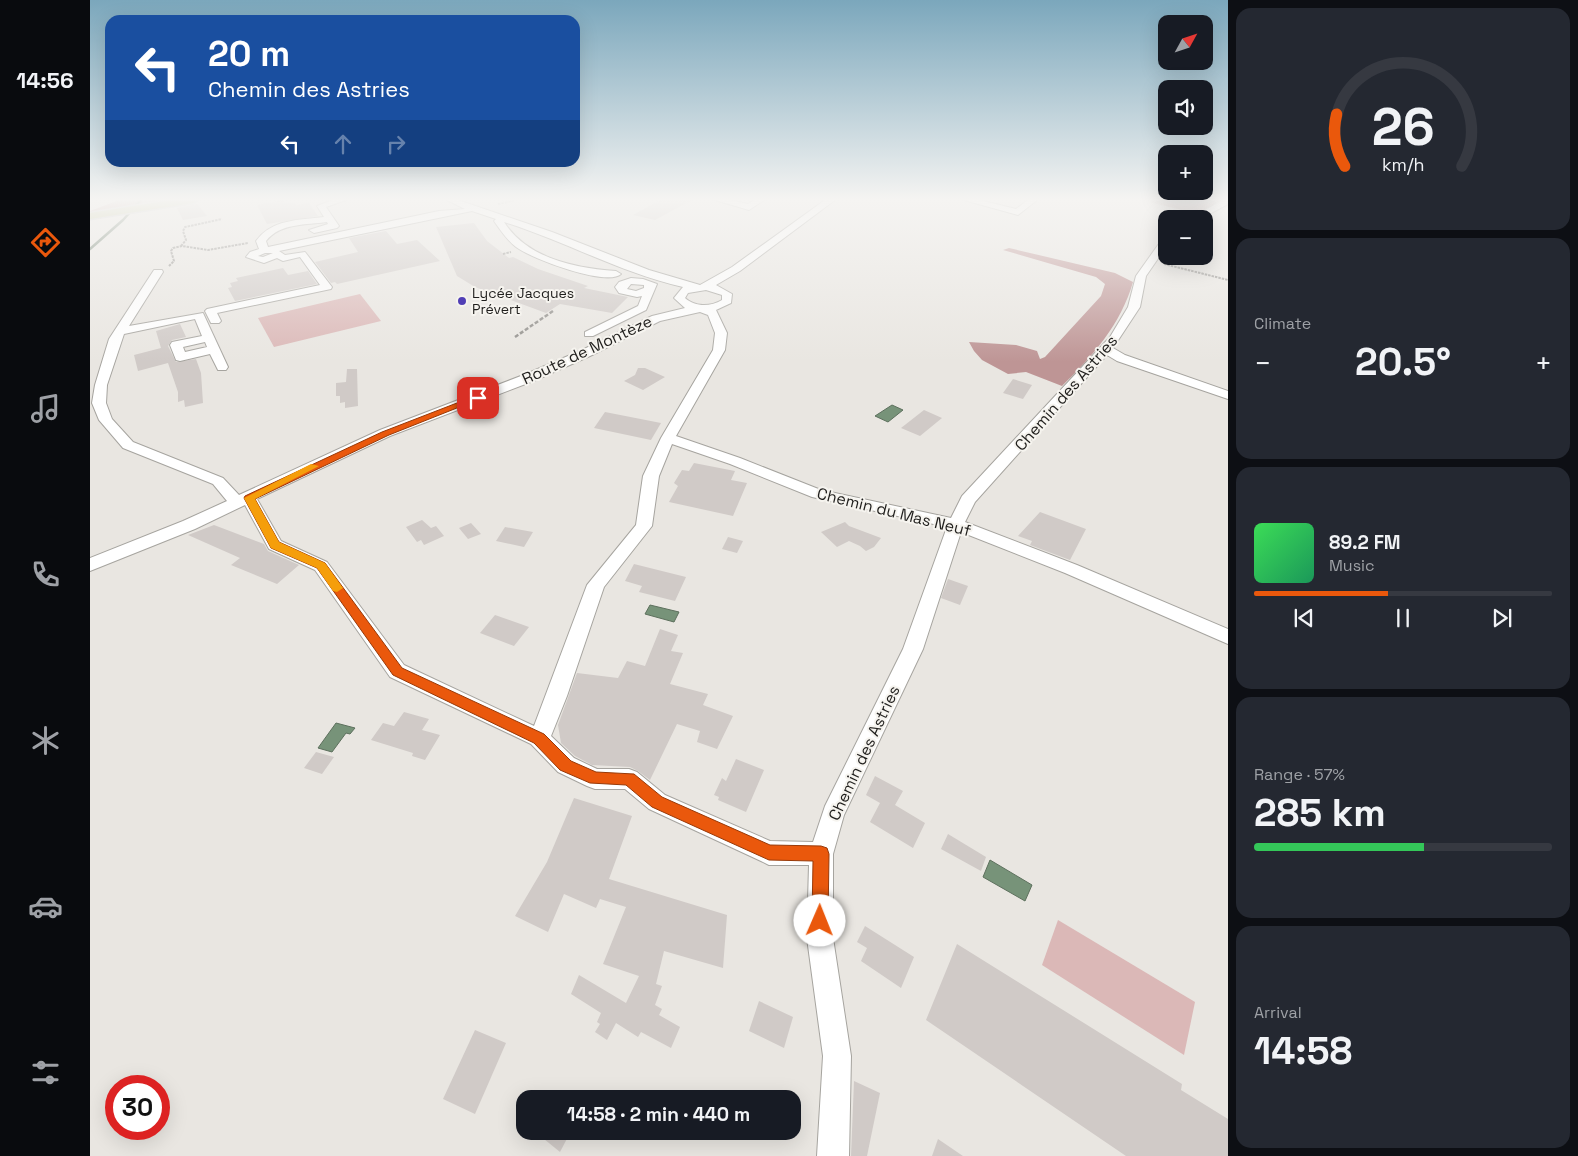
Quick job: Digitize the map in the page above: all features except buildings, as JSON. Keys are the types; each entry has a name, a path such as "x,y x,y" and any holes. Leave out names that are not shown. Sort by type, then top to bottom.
{"street":[{"path":"257,254 251,256 259,263 266,254"},
{"path":"215,321 211,311 327,287 302,254 283,258 277,254"},
{"path":"537,254 553,263 577,271 616,274"},
{"path":"558,254 571,260 633,280 624,283 620,289 632,294 648,288 665,286"},
{"path":"590,254 665,286 688,306 709,309 727,301 726,294 722,291 644,273 599,254"},
{"path":"656,318 680,298 684,290 701,287 736,269 756,254"},
{"name":"Chemin des Astries","path":"833,1156 837,1056 820,938 821,854 833,814 913,650 956,524 968,500 1115,340 1134,307 1141,276 1156,254"},
{"path":"722,291 736,269"},
{"path":"158,272 119,332 108,355 101,385 99,404 106,420 128,445 218,481 243,500 275,545 321,566 397,671 539,738 566,765 595,779 629,779 657,802 769,853 821,854"},
{"path":"589,334 642,308 647,299 648,288"},
{"path":"539,738 557,696 596,585 644,526 651,476 668,438 719,350 722,333 709,309"},
{"name":"Route de Montèze","path":"90,565 189,525 376,438 531,377 586,353 656,318 709,309"},
{"path":"119,332 199,315 222,367"},
{"path":"1106,349 1121,358 1228,395"},
{"name":"Chemin du Mas Neuf","path":"668,438 735,461 816,494 956,524 1071,569 1228,637"}],"path":[{"path":"158,272 172,264 171,254"},
{"path":"1152,260 1228,280"},
{"path":"514,337 553,311"}],"shaded area":[{"path":"1017,254 1034,254 1115,273 1133,282 1121,312 1105,338 1062,386 1026,372 1008,374 982,360 974,351 969,342 1016,345 1037,351 1040,359 1045,357 1101,296 1105,284 1096,277"},
{"path":"360,294 381,321 274,347 258,318"},
{"path":"892,405 903,410 888,422 875,416"},
{"path":"650,605 679,612 674,622 645,614"},
{"path":"336,723 355,728 350,734 346,733 332,752 318,748"},
{"path":"990,860 1032,885 1025,901 983,877"},
{"path":"1058,920 1195,1002 1184,1055 1042,965"}],"slow traffic":[{"path":"315,466 249,498 275,545 321,566 337,588"}],"place":[{"name":"Lycée Jacques Prévert","path":"462,301"}],"route":[{"path":"478,398 385,434 249,498 275,545 321,566 397,671 539,738 566,765 595,779 629,779 657,802 769,853 821,854 820,921"}]}
